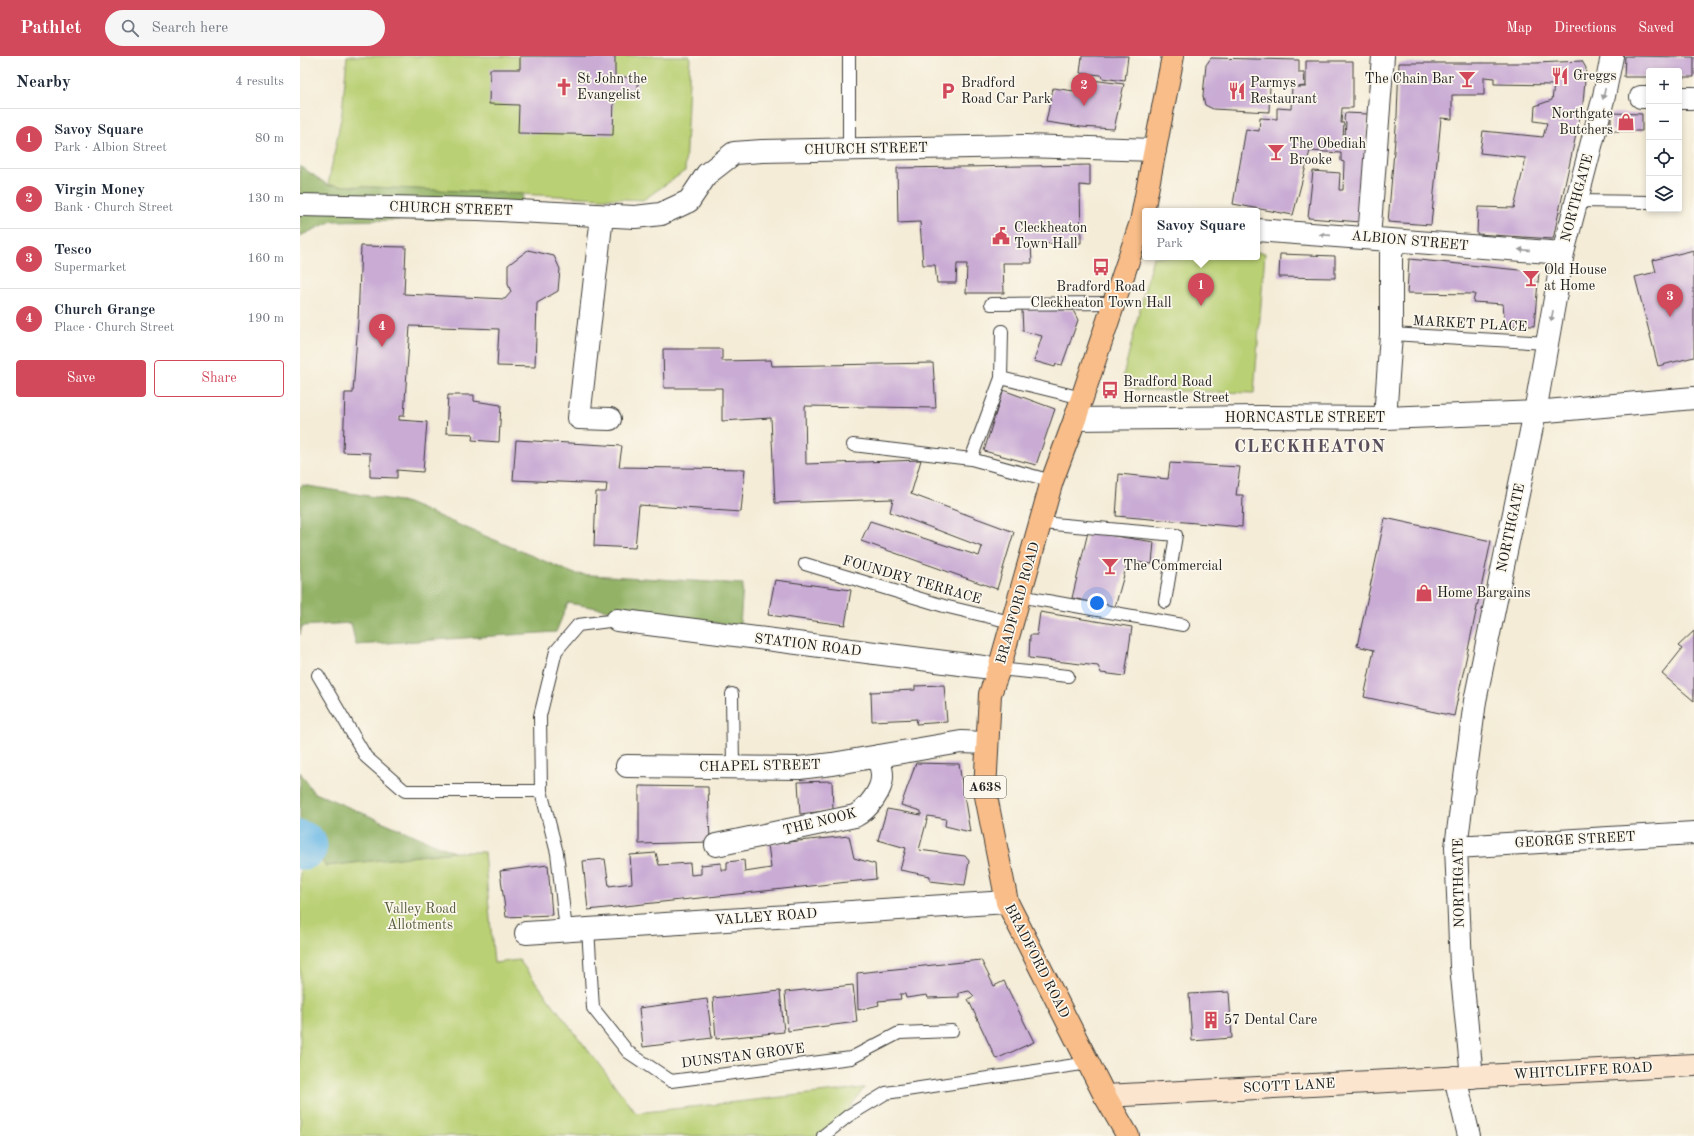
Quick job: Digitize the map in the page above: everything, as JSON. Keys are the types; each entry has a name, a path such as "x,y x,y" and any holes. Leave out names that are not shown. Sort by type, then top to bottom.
{"main road":[{"name":"BRADFORD ROAD","path":"1145,208 1173,56"},
{"name":"BRADFORD ROAD","path":"1128,1136 1105,1096 1007,902 984,791 990,694 1042,523 1052,481 1142,225"},
{"name":"WHITCLIFFE ROAD","path":"1464,1077 1694,1065"},
{"name":"SCOTT LANE","path":"1105,1096 1464,1077"}],"street":[{"path":"1369,238 1383,56"},
{"name":"NORTHGATE","path":"1469,1136 1464,1077 1456,847 1477,688 1535,412 1563,253 1604,96 1612,56"},
{"path":"1682,98 1694,98"},
{"name":"CHURCH STREET","path":"300,205 479,209 635,217 661,214 689,201 707,174 734,153 762,151 1024,146 1155,150"},
{"path":"602,216 580,418 610,419"},
{"name":"ALBION STREET","path":"1260,230 1563,253"},
{"path":"1385,418 1391,334 1391,254 1395,241"},
{"name":"HORNCASTLE STREET","path":"1075,419 1385,418 1535,412 1694,398"},
{"name":"STATION ROAD","path":"617,620 998,670"},
{"name":"CHAPEL STREET","path":"627,766 799,768 832,764 961,742 987,743"},
{"name":"THE NOOK","path":"716,845 855,816 868,806 881,783 882,776 878,756"},
{"name":"GEORGE STREET","path":"1456,847 1694,833"},
{"name":"VALLEY ROAD","path":"526,933 1007,902"}],"lane":[{"path":"849,56 849,150"},
{"path":"1577,200 1646,202"},
{"path":"990,304 1115,303"},
{"path":"971,459 1001,378 1002,331"},
{"name":"MARKET PLACE","path":"1391,334 1547,343"},
{"path":"1001,378 1082,398"},
{"path":"853,444 971,459 1052,481"},
{"path":"1042,523 1176,535 1165,602"},
{"name":"FOUNDRY TERRACE","path":"805,564 944,606 1011,622"},
{"path":"1019,596 1183,626"},
{"path":"566,930 557,854 541,792 540,716 556,651 578,625 617,620"},
{"path":"998,670 1068,676"},
{"path":"318,675 366,757 405,791 541,792"},
{"path":"732,694 732,768"},
{"name":"DUNSTAN GROVE","path":"588,929 593,1008 628,1052 671,1081 851,1058 899,1033 952,1031"},
{"path":"823,1136 848,1116 886,1093 1089,1064"}],"green space":[{"path":"347,56 690,56 685,171 643,200 328,185 342,113"},
{"path":"300,166 328,185 523,194 521,218 332,221 300,236"},
{"path":"1260,252 1265,253 1254,393 1138,390 1127,386 1123,376 1152,260 1260,260"},
{"path":"302,485 405,502 575,574 743,584 740,626 609,610 568,603 556,632 356,645 351,623 302,626 300,635 300,487"},
{"path":"300,772 313,792 454,852 325,866 314,846 300,834"},
{"name":"Valley Road Allotments","path":"300,834 314,846 326,866 454,852 484,852 494,963 519,960 636,1113 864,1088 829,1136 300,1136"}],"building":[{"name":"St John the Evangelist","path":"520,56 615,56 615,77 638,77 638,97 614,96 613,135 518,133 519,105 489,104 490,69 520,69"},
{"path":"1082,56 1128,56 1125,81 1102,78 1101,75 1080,73"},
{"path":"1625,56 1694,57 1694,77 1682,77 1682,68 1646,68 1646,77 1624,77"},
{"path":"1211,58 1299,60 1299,73 1304,73 1305,86 1297,87 1306,87 1306,61 1353,61 1353,108 1342,108 1341,123 1344,123 1343,138 1345,137 1345,113 1368,114 1361,222 1308,218 1313,171 1340,173 1339,190 1343,190 1344,162 1341,161 1341,153 1310,151 1293,215 1233,204 1246,129 1259,131 1260,118 1277,119 1277,108 1291,109 1292,86 1270,85 1269,112 1213,109 1205,105 1203,96 1206,65"},
{"path":"1582,61 1586,68 1583,103 1553,239 1477,234 1478,207 1514,208 1526,158 1480,153 1483,131 1543,137 1547,123 1534,121 1535,106 1552,100 1554,85 1494,84 1494,78 1484,77 1484,95 1452,95 1452,119 1441,118 1431,225 1388,222 1397,116 1399,63 1536,63"},
{"path":"1075,78 1124,84 1114,129 1081,127 1046,122 1053,88 1074,91"},
{"name":"Northgate Butchers","path":"1611,113 1642,114 1642,131 1611,131"},
{"name":"Cleckheaton Town Hall","path":"1090,165 1090,186 1080,185 1081,243 1031,244 1032,263 1003,263 1004,293 966,293 967,264 957,264 956,283 937,283 935,265 923,265 920,222 898,223 897,168"},
{"path":"361,246 406,247 404,294 505,299 511,292 508,284 508,265 528,250 554,256 560,269 558,291 537,303 535,367 497,366 499,329 410,326 404,416 399,416 399,420 427,422 423,472 397,470 397,478 370,477 370,453 343,452 345,393 353,393"},
{"path":"1694,250 1694,357 1658,366 1635,277 1656,272 1653,260"},
{"path":"1280,254 1335,256 1335,278 1279,277"},
{"path":"1409,259 1539,272 1534,326 1505,325 1503,304 1473,302 1475,294 1407,293"},
{"path":"1022,309 1073,310 1078,320 1062,365 1056,364 1055,367 1034,361 1042,336 1023,331"},
{"path":"663,349 722,349 722,361 771,360 772,366 933,363 936,408 805,406 806,464 921,460 911,494 1014,532 997,589 861,541 870,521 979,556 982,547 890,512 893,499 775,503 771,418 722,421 722,388 664,388"},
{"path":"1003,390 1055,409 1036,465 984,451"},
{"path":"448,395 474,395 474,401 501,405 499,442 472,440 473,434 446,433"},
{"path":"516,440 622,446 619,467 745,469 741,512 639,505 635,548 594,546 596,492 606,492 607,484 513,480"},
{"path":"1170,463 1240,467 1236,495 1243,495 1242,527 1116,516 1119,474 1168,479"},
{"name":"Home Bargains","path":"1385,518 1491,541 1454,716 1364,697 1374,650 1357,646"},
{"path":"1088,532 1154,542 1152,564 1128,561 1115,607 1072,598"},
{"path":"775,580 851,590 845,625 768,615"},
{"path":"1040,612 1132,627 1125,676 1101,673 1098,666 1029,658 1030,635 1037,635"},
{"path":"1694,631 1694,701 1662,674 1682,649 1678,646"},
{"path":"944,685 947,722 916,724 917,719 872,721 871,692 915,690 915,686"},
{"path":"916,763 959,764 970,832 945,826 946,819 928,816 919,850 965,856 969,861 965,885 930,881 930,876 900,870 906,848 878,840 887,809 921,815 921,811 901,805"},
{"path":"832,781 833,810 800,814 798,782"},
{"path":"639,786 708,787 710,842 639,844"},
{"path":"849,836 854,858 875,864 876,879 588,910 583,861 605,859 609,886 632,883 630,855 656,853 659,865 690,863 691,875 701,874 701,865 721,863 721,870 727,870 727,862 744,860 745,872 771,868 768,844"},
{"path":"548,865 552,915 506,917 500,871"},
{"path":"981,960 994,986 1004,981 1034,1042 996,1059 968,999 974,996 969,991 959,993 959,997 928,998 927,995 906,998 905,994 900,994 901,999 878,1001 879,1005 858,1010 857,973"},
{"path":"853,985 857,1022 788,1031 785,992"},
{"path":"780,991 784,1032 716,1039 713,998"},
{"name":"57 Dental Care","path":"1229,992 1232,1038 1192,1041 1189,994"},
{"path":"707,999 712,1038 643,1047 639,1008"}],"waterway":[{"path":"300,844 304,846"}],"place":[{"name":"Greggs","path":"1560,76"},
{"name":"The Chain Bar","path":"1467,79"},
{"name":"St John the Evangelist","path":"564,87"},
{"name":"Bradford Road Car Park","path":"948,91"},
{"name":"Parmys Restaurant","path":"1237,91"},
{"name":"Virgin Money","path":"1084,106"},
{"name":"Northgate Butchers","path":"1626,122"},
{"name":"The Obediah Brooke","path":"1276,152"},
{"name":"Cleckheaton Town Hall","path":"1001,236"},
{"name":"Bradford Road Cleckheaton Town Hall","path":"1101,267"},
{"name":"Old House at Home","path":"1531,278"},
{"name":"Savoy Square","path":"1201,306"},
{"name":"Tesco","path":"1670,317"},
{"name":"Church Grange","path":"382,347"},
{"name":"Bradford Road Horncastle Street","path":"1110,390"},
{"name":"The Commercial","path":"1110,566"},
{"name":"Home Bargains","path":"1424,593"},
{"name":"57 Dental Care","path":"1211,1020"}],"district":[{"name":"CLECKHEATON","path":"1310,447"}]}
